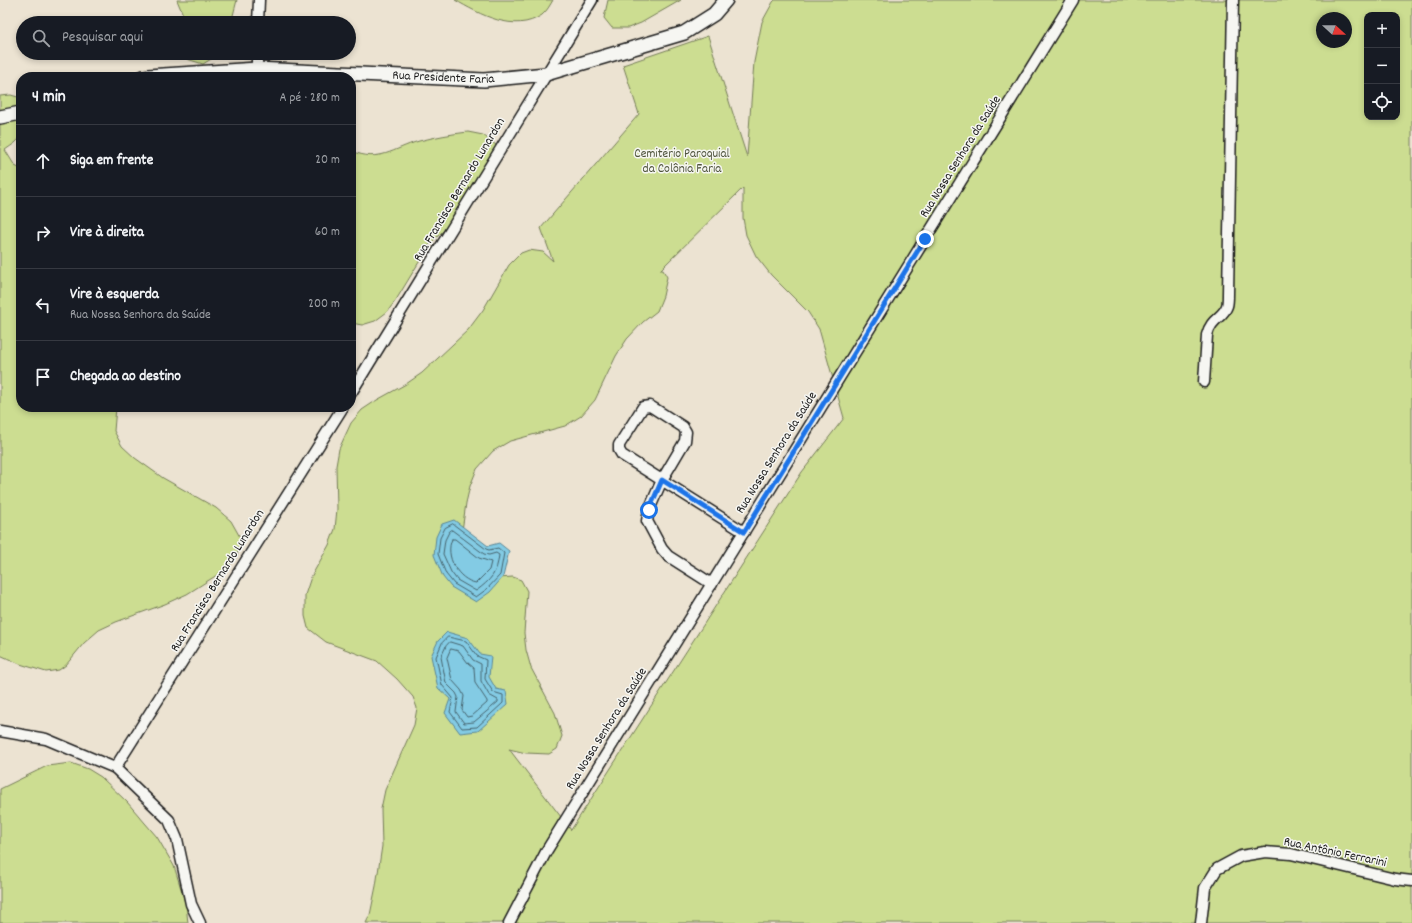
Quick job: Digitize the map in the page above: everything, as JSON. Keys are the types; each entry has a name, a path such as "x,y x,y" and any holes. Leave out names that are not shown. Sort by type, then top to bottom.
{"street":[{"path":"258,16 259,0"},
{"name":"Rua Francisco Bernardo Lunardon","path":"356,386 592,0"},
{"name":"Rua Presidente Faria","path":"356,74 484,80 546,74 684,33 714,14 726,0"},
{"name":"Rua Nossa Senhora da Saúde","path":"509,923 547,850 1073,0"},
{"path":"1204,382 1207,334 1209,327 1224,312 1227,306 1228,294 1232,0"},
{"path":"257,60 257,69"},
{"name":"Rua Presidente Faria","path":"210,72 257,69 319,72"},
{"path":"0,117 16,114"},
{"path":"712,584 668,556 662,549 647,521 649,510 662,480 685,441 686,432 683,427 650,406 643,407 618,445 622,455 662,480 744,532"},
{"name":"Rua Francisco Bernardo Lunardon","path":"115,768 339,412"},
{"path":"0,731 46,739 115,768 169,820 177,839 191,904 200,923"},
{"name":"Rua Antônio Ferrarini","path":"1202,923 1205,888 1217,869 1242,856 1265,852 1291,854 1395,879 1412,881"}],"green space":[{"path":"177,0 237,0 233,16 184,16"},
{"path":"455,0 553,0 542,15 520,23 497,20 475,11"},
{"path":"608,0 681,0 641,23 628,28 612,28 604,18"},
{"name":"Cemitério Paroquial da Colônia Faria","path":"775,0 1412,0 1412,923 366,923 370,915 382,846 381,809 385,790 414,725 417,708 413,697 397,679 377,661 326,642 308,628 305,616 305,595 311,577 329,545 335,529 337,509 336,466 339,449 351,423 362,410 422,373 468,330 483,310 509,265 521,253 529,250 543,252 553,261 541,228 639,114 623,65 708,36 747,157 754,62 762,22","holes":["743,188 743,218 746,235 756,256 771,275 808,312 819,329 844,418 802,472 571,830 509,749 526,753 549,754 557,749 562,736 555,713 531,668 526,650 524,633 527,591 521,580 513,577 484,579 461,538 470,486 477,469 493,451 510,441 565,426 581,416 595,400 616,356 627,339 643,322 657,311 663,296 667,277 663,270 660,270"]},
{"path":"190,60 210,60 203,64"},
{"path":"11,95 16,96 16,142 5,150 16,166 16,412 116,412 114,431 122,446 135,458 163,478 216,508 231,521 240,537 237,557 225,570 187,594 99,630 84,643 66,665 59,670 46,672 20,664 0,655 0,96"},
{"path":"468,132 483,135 496,145 497,154 445,229 430,244 387,312 375,321 362,325 356,324 356,152 370,156 386,154 419,141"},
{"path":"71,763 88,769 101,777 127,802 157,837 174,866 186,905 188,923 0,923 0,789 47,766"}],"water":[{"path":"454,520 488,546 499,543 509,551 503,577 490,592 476,602 451,587 443,577 434,555 436,537 442,524"},
{"path":"447,632 468,638 480,654 491,656 489,677 496,689 506,691 508,704 478,731 460,733 445,713 450,699 438,688 431,656 438,641"}],"route":[{"path":"649,510 662,480 744,532 925,239"}]}
